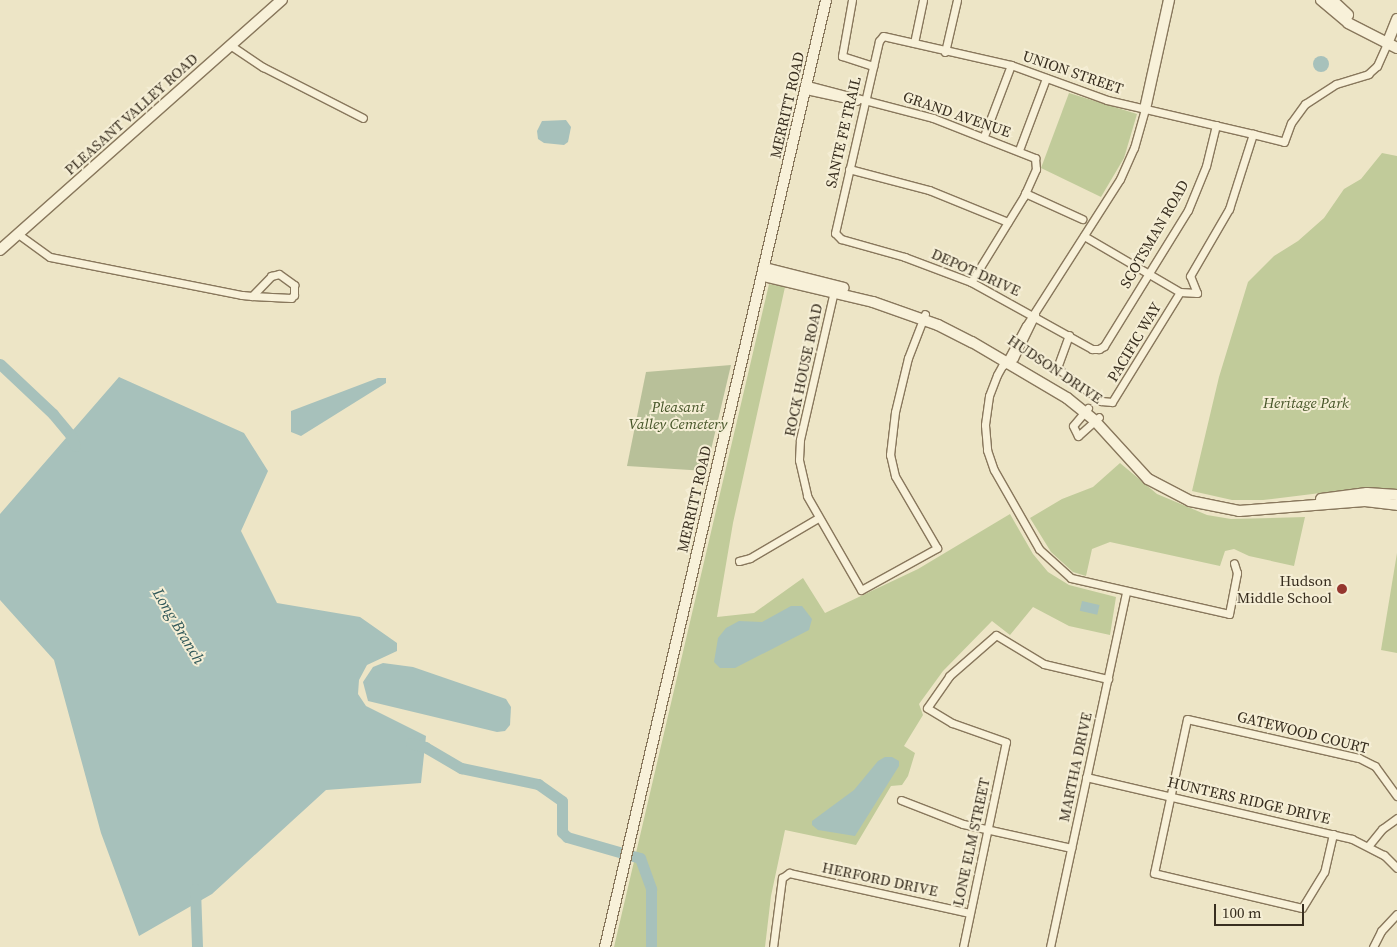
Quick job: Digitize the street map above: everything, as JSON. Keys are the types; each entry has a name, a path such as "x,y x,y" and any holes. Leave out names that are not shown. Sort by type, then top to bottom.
{"street":[{"name":"PLEASANT VALLEY ROAD","path":"0,250 282,0"},
{"name":"MERRITT ROAD","path":"605,947 826,0"},
{"path":"852,0 842,56 873,66"},
{"path":"914,43 923,0"},
{"path":"945,52 957,0"},
{"path":"1169,0 1145,109 1128,163 988,396 985,425 987,450 994,470 1039,549 1055,567 1071,578 1126,593 1229,614 1237,573 1234,563"},
{"path":"1321,0 1348,23 1391,41"},
{"path":"1332,0 1350,17 1391,41 1397,48"},
{"path":"1391,41 1397,19"},
{"name":"SANTE FE TRAIL","path":"836,236 849,169 873,66 883,36"},
{"name":"UNION STREET","path":"883,36 945,52 1011,65 1084,93 1284,142 1291,123 1305,104 1336,84 1368,74 1377,66 1391,41"},
{"path":"230,45 263,67 363,118"},
{"path":"984,136 1011,65"},
{"path":"1019,150 1046,78"},
{"name":"GRAND AVENUE","path":"806,87 933,118 1019,150 1037,161 1025,193"},
{"name":"SCOTSMAN ROAD","path":"1099,349 1104,346 1195,196 1206,166 1216,125"},
{"path":"1084,236 1180,292 1197,293 1191,282 1191,272 1230,209 1253,134"},
{"path":"849,169 929,190 1008,222"},
{"path":"971,282 1025,193 1082,219"},
{"path":"18,234 50,257 252,296 291,298 294,295 294,285 280,274 271,276 252,296"},
{"name":"DEPOT DRIVE","path":"836,236 905,257 971,282 1035,315 1092,349 1099,349"},
{"name":"HUDSON DRIVE","path":"764,272 825,282 924,317 1010,358 1086,410 1148,471 1181,492 1211,502 1260,505 1367,493 1397,495"},
{"name":"HUDSON DRIVE","path":"764,272 924,317"},
{"name":"ROCK HOUSE ROAD","path":"834,292 800,440 802,478 818,518 861,590 938,548 895,476 890,455 895,412 908,358 924,317"},
{"name":"PACIFIC WAY","path":"1069,335 1057,368 1101,401 1109,403 1115,399 1180,292"},
{"path":"1086,410 1073,426 1078,436 1097,419"},
{"name":"HUDSON DRIVE","path":"1097,419 1148,479 1172,494 1209,507 1239,512 1365,501 1397,505"},
{"path":"739,561 750,558 818,518"},
{"name":"MARTHA DRIVE","path":"1050,947 1126,593"},
{"name":"LONE ELM STREET","path":"963,947 1006,742 952,723 927,708 949,676 996,635 1044,664 1108,679"},
{"name":"GATEWOOD COURT","path":"1170,796 1187,719 1359,758 1375,766 1397,796"},
{"name":"HUNTERS RIDGE DRIVE","path":"1086,777 1333,834 1368,845 1397,868"},
{"path":"1170,796 1154,873 1302,908 1324,872 1333,834"},
{"path":"901,800 988,830 1071,848"},
{"path":"1368,845 1382,829 1397,818"},
{"name":"HERFORD DRIVE","path":"773,947 784,874 970,913"},
{"path":"1373,947 1381,931 1397,914"}],"green space":[{"path":"1069,93 1137,114 1124,158 1101,197 1041,168"},
{"name":"Heritage Park","path":"1382,153 1397,156 1397,490 1361,488 1263,500 1232,500 1192,491 1219,377 1248,282 1274,256 1298,241 1324,218 1344,189 1361,179"},
{"path":"769,284 785,287 733,523 717,617 754,613 803,578 825,613 918,569 1010,514 1033,554 1048,572 1069,585 1116,597 1110,635 1069,626 1033,607 1010,635 992,621 943,671 919,704 923,715 904,746 915,753 908,776 902,785 891,786 856,845 785,830 771,896 765,947 614,947"},
{"name":"Pleasant Valley Cemetery","path":"731,365 706,471 627,466 646,372"},
{"path":"1120,463 1157,494 1207,515 1231,519 1305,517 1294,566 1249,556 1234,549 1225,551 1220,566 1110,542 1092,549 1086,576 1073,572 1051,552 1030,518 1062,499 1093,487"},
{"path":"1397,553 1397,653 1381,650"}],"water":[{"path":"1321,56 1327,58 1329,64 1327,70 1321,72 1315,70 1313,64 1315,58"},
{"path":"566,120 571,127 568,142 564,145 544,143 538,139 537,131 542,121"},
{"path":"119,377 244,433 268,471 241,531 277,603 360,617 397,643 397,651 367,665 359,680 358,694 366,706 426,736 421,783 326,790 212,894 139,936 101,833 54,660 0,600 0,514"},
{"path":"378,378 386,378 386,383 301,436 291,432 291,411"},
{"path":"1082,601 1100,605 1097,615 1080,611"},
{"path":"791,606 802,606 812,619 809,630 735,668 720,668 714,662 718,638 726,628 739,621 762,622"},
{"path":"383,663 413,667 506,699 511,707 510,725 505,731 497,732 368,701 363,682 373,667"},
{"path":"885,757 892,757 899,761 899,766 855,836 818,830 812,825 812,821 854,790 878,761"}],"waterway":[{"name":"Long Branch","path":"0,364 53,414 70,434 75,446"},
{"path":"411,743 425,747 461,768 538,784 562,801 562,832 567,837 640,858 651,889 651,947"},
{"name":"Long Branch","path":"195,889 197,947"}],"place":[{"name":"Hudson Middle School","path":"1342,589"}]}
